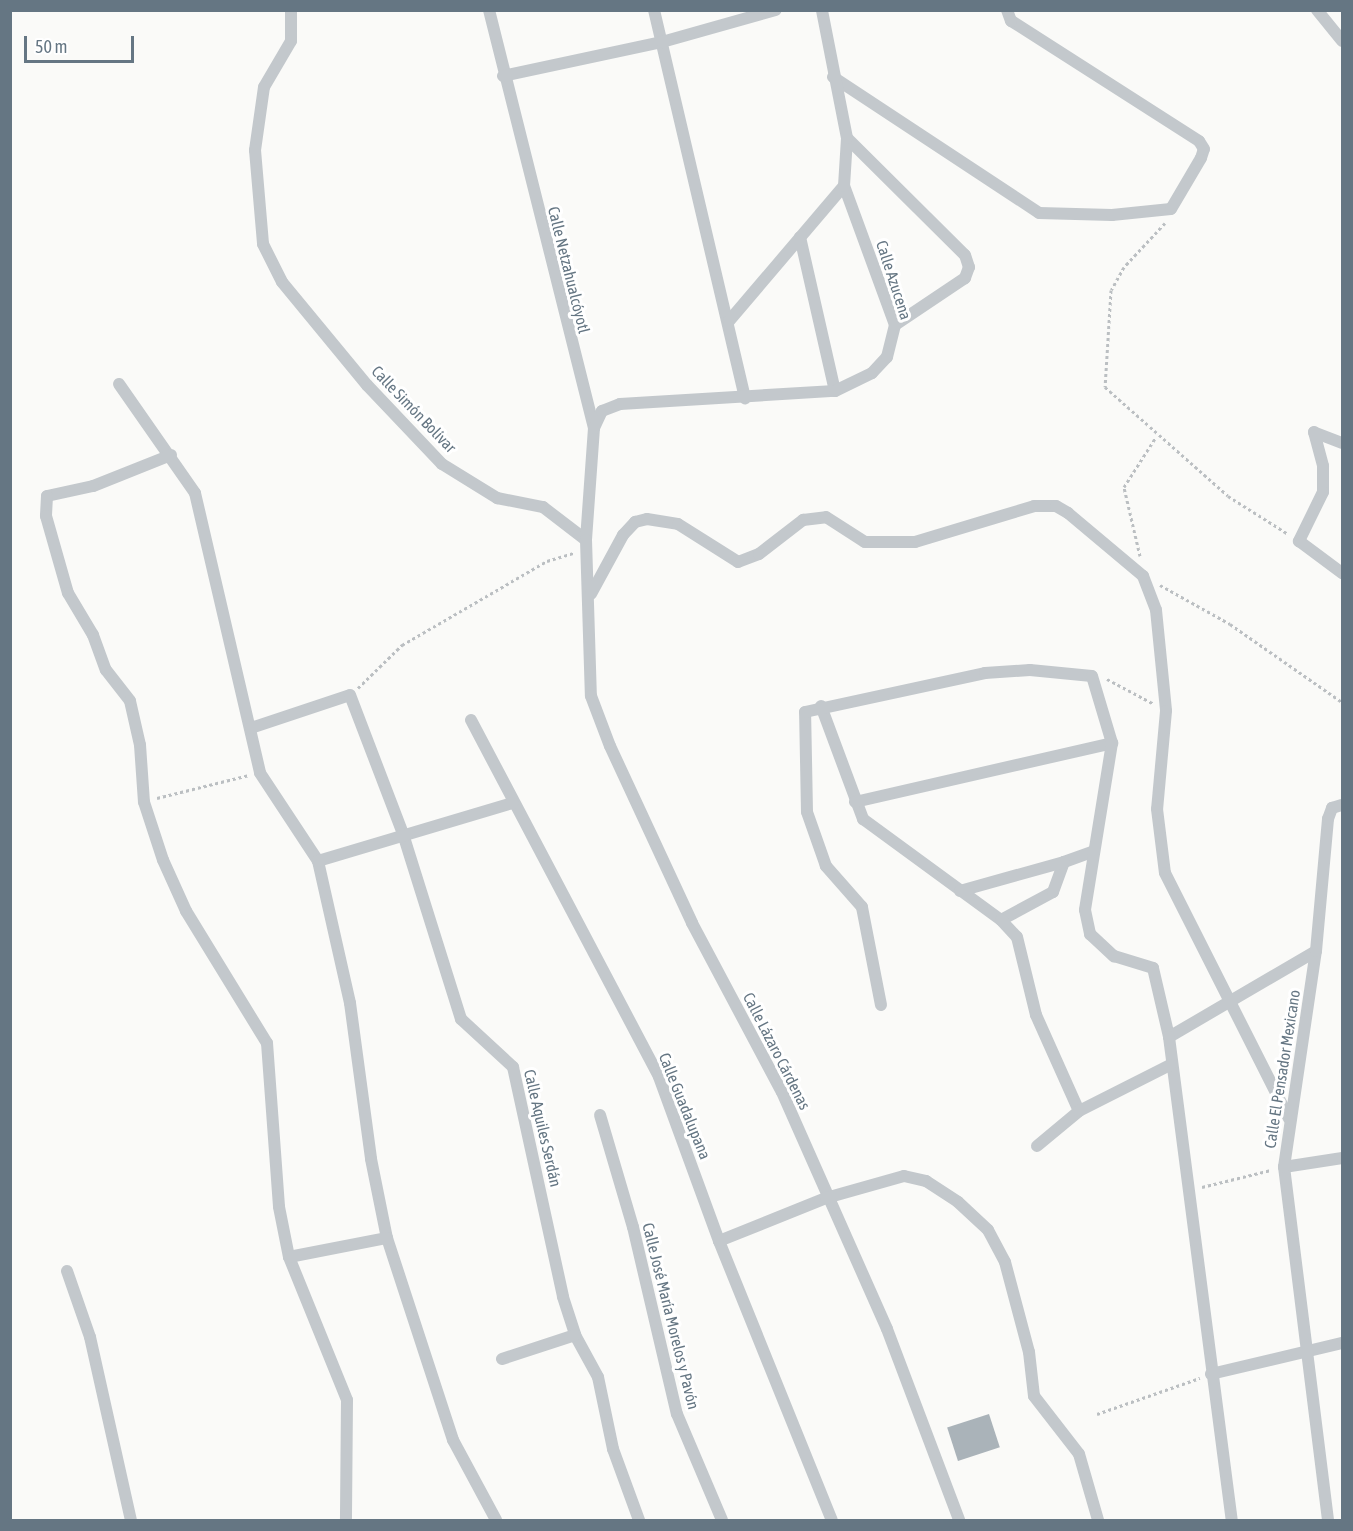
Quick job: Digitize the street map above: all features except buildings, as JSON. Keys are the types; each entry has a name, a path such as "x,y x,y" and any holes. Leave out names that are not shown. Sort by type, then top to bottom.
{"street":[{"name":"Calle Simón Bolívar","path":"291,10 291,41 264,87 255,150 263,244 282,282 327,339 442,464 497,498 543,507 586,544"},
{"name":"Calle Netzahualcóyotl","path":"489,10 503,76 594,428 586,544"},
{"path":"654,10 729,321 745,398"},
{"path":"503,76 662,42 776,10"},
{"name":"Calle Azucena","path":"594,428 602,411 620,404 835,391 872,373 887,357 895,325 844,186 847,138 833,77 822,10"},
{"path":"833,77 1039,213 1112,215 1171,209 1201,158 1204,149 1199,141 1011,21 1006,10"},
{"path":"1317,10 1342,41"},
{"path":"847,138 965,255 969,267 966,278 895,325"},
{"path":"729,321 844,186"},
{"path":"800,237 835,391"},
{"path":"120,384 195,493 260,773 318,861 350,1003 371,1159 387,1238 453,1440 496,1521"},
{"path":"1342,443 1314,432 1323,466 1323,492 1299,541 1342,573"},
{"path":"171,455 93,486 47,496 56,562 68,593 93,635 106,670 130,701 140,745 144,801 186,911 267,1043 279,1207 290,1257 347,1400 346,1521"},
{"path":"591,594 623,535 635,522 647,519 678,524 738,562 759,554 803,520 826,517 865,542 915,542 1034,506 1056,506 1143,576 1156,610 1164,652 1166,711 1157,809 1165,873 1289,1118"},
{"name":"Calle Lázaro Cárdenas","path":"586,544 591,594 591,696 610,747 692,923 782,1092 826,1198 887,1329 960,1521"},
{"path":"881,1005 862,907 826,866 807,812 805,712 821,706 985,673 1030,670 1092,676 1112,743 1085,910 1090,934 1114,956 1153,968 1168,1037 1170,1065 1191,1189 1211,1374 1233,1521"},
{"path":"251,728 350,695"},
{"name":"Calle Aquiles Serdán","path":"350,695 403,834 460,1019 513,1067 575,1335 598,1377 613,1449 639,1521"},
{"path":"821,706 863,819 1001,920 1017,937 1036,1015 1078,1111"},
{"name":"Calle Guadalupana","path":"471,720 659,1077 719,1241 832,1521"},
{"path":"855,802 1112,743"},
{"path":"318,861 513,803"},
{"name":"Calle El Pensador Mexicano","path":"1328,1521 1284,1167 1289,1118 1316,951 1328,819 1341,804"},
{"path":"960,891 1064,862 1094,851"},
{"path":"1001,920 1053,892 1064,862"},
{"path":"1168,1037 1232,1002 1316,951"},
{"path":"1037,1146 1078,1111 1170,1065"},
{"name":"Calle José María Morelos y Pavón","path":"600,1115 633,1227 677,1414 722,1521"},
{"path":"1284,1167 1342,1158"},
{"path":"719,1241 826,1198 904,1176 926,1180 988,1230 1005,1262 1029,1352 1034,1396 1079,1455 1098,1521"},
{"path":"290,1257 387,1238"},
{"path":"67,1271 90,1337 131,1521"},
{"path":"502,1359 575,1335"},
{"path":"1211,1374 1342,1343"}],"path":[{"path":"1171,209 1111,290 1102,376 1105,387 1156,437 1228,496 1299,541"},
{"path":"1156,437 1124,487 1143,576 1230,624 1342,702"},
{"path":"350,695 402,645 547,561 586,544"},
{"path":"1092,676 1106,678 1166,711"},
{"path":"144,801 260,773"},
{"path":"1191,1189 1284,1167"},
{"path":"1097,1414 1211,1374"}]}
